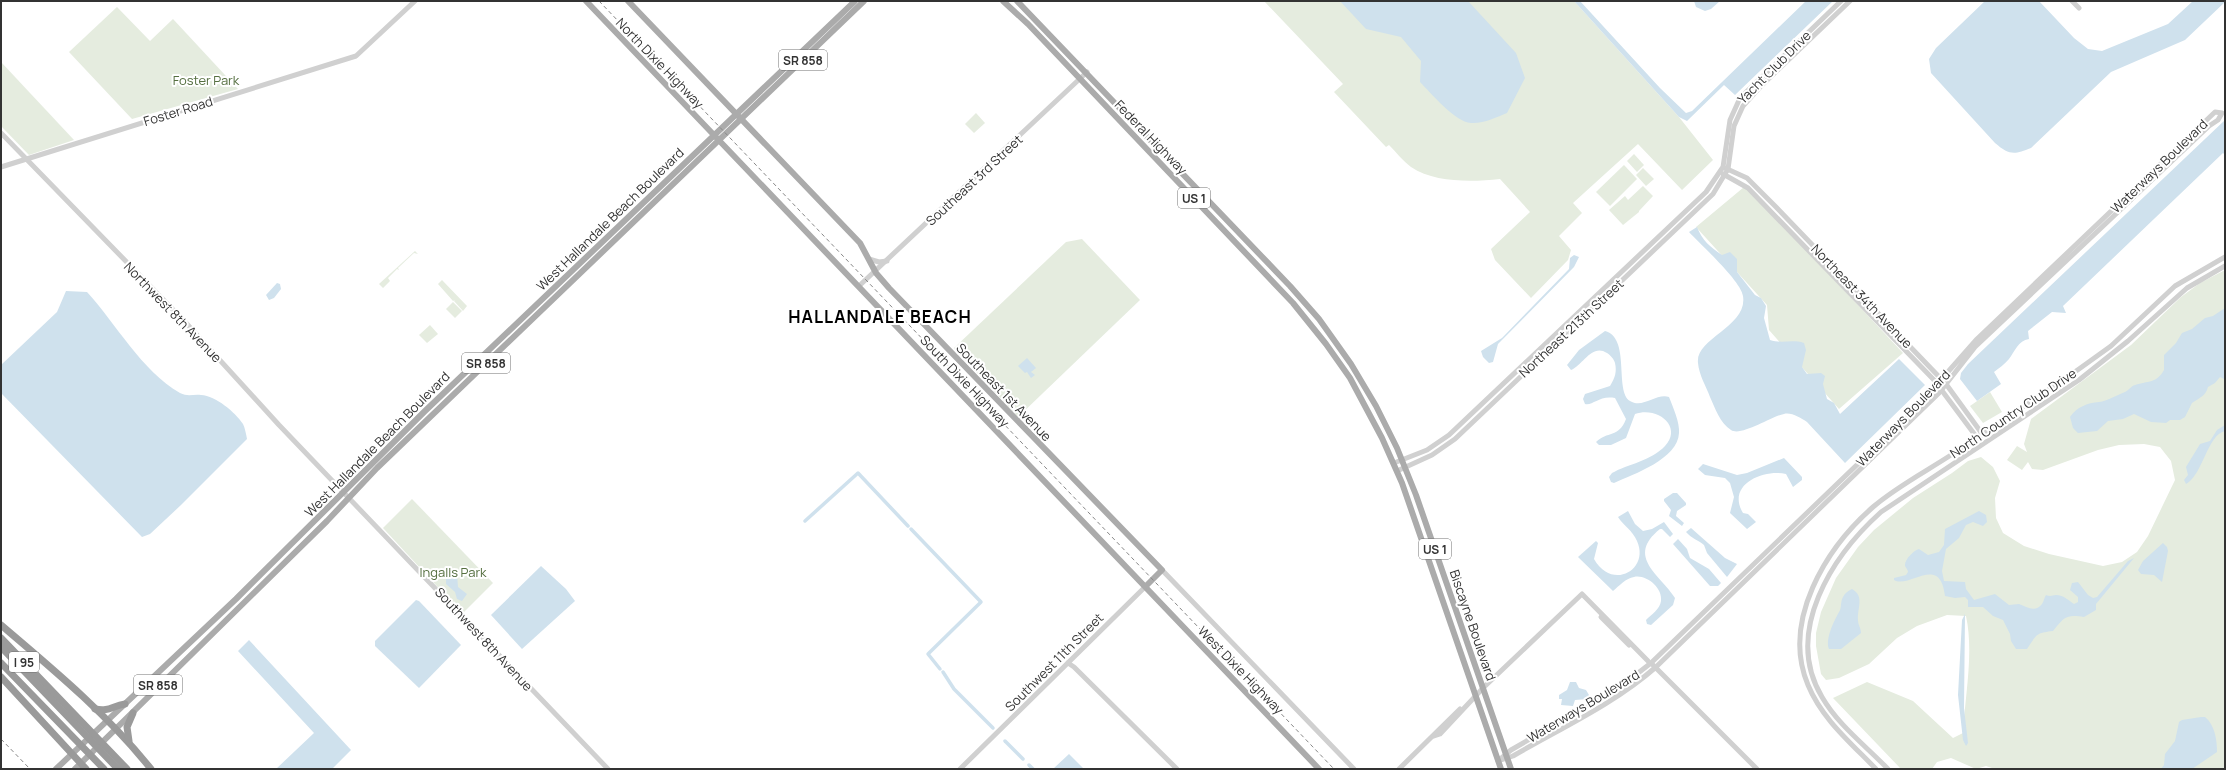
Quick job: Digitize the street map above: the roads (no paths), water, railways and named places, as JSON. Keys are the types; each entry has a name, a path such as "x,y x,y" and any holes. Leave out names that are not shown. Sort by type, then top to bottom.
{"highway":[{"path":"1,624 72,685 116,730 129,741 151,769"},
{"name":"I 95","path":"1,638 47,686 80,731 105,761 127,769"},
{"path":"1,646 25,669 47,686"},
{"path":"1,646 80,731"},
{"path":"1,655 80,731"},
{"path":"1,655 9,672"},
{"name":"I 95","path":"1,663 9,672 80,731 105,761"},
{"path":"1,678 72,754 81,767"},
{"path":"95,709 108,710 116,705 125,704"},
{"path":"129,741 127,727 133,713"},
{"path":"105,761 112,769"},
{"path":"105,761 118,769"}],"main road":[{"name":"North Dixie Highway","path":"586,1 716,137"},
{"name":"Southeast 1st Avenue","path":"628,1 860,243 876,272 1090,497 1162,570"},
{"name":"SR 858","path":"738,117 794,59 855,1"},
{"name":"SR 858","path":"716,137 779,82 864,1"},
{"name":"Federal Highway","path":"1003,1 1028,24 1293,303 1344,369 1354,386"},
{"name":"Federal Highway","path":"1017,1 1087,72 1293,290 1319,319 1360,378"},
{"path":"829,36 836,19"},
{"path":"805,58 823,31"},
{"path":"779,82 781,76 794,63 794,59"},
{"name":"South Dixie Highway","path":"716,137 1146,586"},
{"name":"West Hallandale Beach Boulevard","path":"58,768 291,545 372,462 436,400 716,137"},
{"name":"West Hallandale Beach Boulevard","path":"81,767 152,691 350,498 377,468 716,137"},
{"path":"1143,144 1156,153 1163,153"},
{"path":"1157,160 1164,160 1177,167"},
{"path":"1334,356 1344,363 1351,364"},
{"path":"1344,369 1351,371 1360,378"},
{"name":"Biscayne Boulevard","path":"1360,378 1384,421 1405,467 1511,769"},
{"name":"Biscayne Boulevard","path":"1354,386 1394,463 1501,769"},
{"path":"430,417 436,400"},
{"path":"421,426 425,411"},
{"path":"297,550 298,544 309,532 311,525"},
{"path":"276,571 277,566 290,552 291,545"},
{"name":"Southwest 11th Street","path":"1146,586 1162,570"},
{"path":"1433,571 1439,579 1446,583"},
{"name":"West Dixie Highway","path":"1146,586 1319,769"},
{"path":"1439,589 1446,591 1451,598"}],"street":[{"name":"Foster Road","path":"1,167 356,56 415,1"},
{"name":"Yacht Club Drive","path":"1725,170 1730,120 1740,98 1842,1"},
{"name":"Yacht Club Drive","path":"1725,170 1734,126 1746,101 1850,1"},
{"path":"2072,1 2079,8"},
{"name":"Southeast 3rd Street","path":"859,286 888,261 1087,72"},
{"name":"Waterways Boulevard","path":"1498,761 1569,724 1631,687 1656,667 1940,387 1977,340 2212,114 2215,112 2222,113 2218,120 2209,126 1975,347 1944,382"},
{"name":"Northwest 8th Avenue","path":"1,133 186,323 279,425 344,492"},
{"name":"Northeast 34th Avenue","path":"1725,170 1752,182 1944,382 1982,434 1984,442"},
{"name":"Northeast 34th Avenue","path":"1725,170 1748,188 1940,387 1977,437 1984,442"},
{"name":"Northeast 213th Street","path":"1394,463 1426,450 1449,436 1706,192 1725,170"},
{"name":"Northeast 213th Street","path":"1397,471 1432,455 1455,439 1713,194 1725,170"},
{"name":"North Country Club Drive","path":"1876,769 1822,711 1808,685 1802,665 1800,634 1803,616 1815,583 1837,545 1874,506 2079,369 2111,346 2175,286 2225,257"},
{"path":"869,259 878,262 888,261"},
{"name":"North Country Club Drive","path":"1888,769 1828,706 1813,678 1809,658 1809,626 1823,587 1846,549 1876,516 1984,442 2079,380 2140,331 2180,293 2202,278 2225,266"},
{"path":"2175,286 2180,293"},
{"path":"2134,325 2140,331"},
{"name":"Waterways Boulevard","path":"1507,756 1620,687 1650,662 1940,387"},
{"name":"Southwest 8th Avenue","path":"344,492 608,769"},
{"path":"1162,570 1354,769"},
{"name":"Southwest 11th Street","path":"960,769 1146,586"},
{"path":"1399,769 1434,736 1440,734 1472,702 1483,688 1581,595 1646,661 1650,662 1656,667 1757,769"},
{"path":"1068,664 1074,667 1177,769"},
{"path":"1566,719 1569,724"},
{"path":"1859,751 1865,745"}],"water":[{"path":"1340,1 1468,1 1516,53 1525,78 1507,113 1490,120 1476,123 1471,123 1458,118 1420,82 1421,61 1401,37 1366,29"},
{"path":"1574,1 1580,1 1660,88 1686,113 1692,111 1806,1 1833,1 1735,95 1724,85 1687,121 1679,117"},
{"path":"1694,1 1720,1 1711,9 1705,11 1696,7"},
{"path":"1985,1 2039,1 2074,38 2088,49 2102,51 2168,24 2193,1 2225,2 2185,40 2111,72 2031,148 2012,153 2004,150 1995,143 1931,73 1929,59 1936,48"},
{"path":"2225,120 2225,155 2223,153 2063,306 2066,313 2052,312 2028,331 2029,339 2019,344 2007,361 1994,372 2001,384 1977,401 1960,379 1961,373 1968,364"},
{"path":"1697,227 1707,243 1714,249 1722,255 1730,252 1737,259 1737,272 1755,295 1761,298 1766,306 1764,318 1770,340 1779,342 1795,341 1804,343 1806,350 1802,367 1807,374 1821,373 1825,376 1823,384 1827,399 1834,403 1840,414 1899,359 1925,385 1845,463 1807,422 1799,417 1787,414 1742,431 1731,430 1721,419 1700,372 1698,363 1699,354 1704,346 1738,316 1742,307 1743,296 1741,289 1728,273 1689,232"},
{"path":"1574,255 1579,257 1574,267 1498,344 1493,362 1489,363 1483,357 1481,351 1502,338 1569,269 1570,258"},
{"path":"277,283 280,284 281,289 274,298 269,300 266,295"},
{"path":"66,291 87,292 141,360 166,383 180,393 207,396 219,401 235,415 244,427 247,439 150,534 142,537 1,393 1,365 57,312"},
{"path":"2225,308 2225,387 2224,379 2220,377 2215,383 2208,387 2204,395 2192,403 2185,417 2180,420 2170,420 2166,423 2151,422 2134,414 2123,419 2108,421 2097,431 2078,433 2073,428 2070,417 2079,408 2090,403 2109,399 2134,386 2152,381 2158,377 2164,370 2164,355 2176,343 2182,333 2192,329 2205,318 2213,316"},
{"path":"1605,331 1613,336 1618,343 1625,395 1630,401 1635,403 1645,402 1664,396 1669,397 1676,415 1679,429 1677,442 1671,451 1663,458 1643,470 1614,483 1611,482 1609,477 1612,473 1646,459 1659,451 1670,439 1671,432 1669,425 1665,420 1652,413 1644,412 1635,414 1626,438 1611,445 1599,445 1596,442 1604,436 1620,429 1626,419 1615,398 1609,397 1588,404 1585,404 1583,399 1585,394 1610,386 1616,369 1614,362 1612,357 1607,353 1597,351 1592,353 1571,370 1567,365 1579,350"},
{"path":"1027,358 1036,368 1031,372 1035,375 1031,378 1027,372 1025,373 1018,366"},
{"path":"2225,425 2225,431 2219,434 2214,440 2197,472 2186,484 2184,480 2188,475 2186,467 2200,444 2210,441 2217,430"},
{"path":"1784,458 1802,477 1802,480 1793,487 1786,474 1767,474 1750,481 1743,487 1739,494 1739,503 1743,513 1748,514 1756,522 1747,529 1730,513 1734,497 1730,483 1725,478 1705,475 1698,469 1703,464 1737,475 1747,473"},
{"path":"1673,493 1677,493 1686,503 1686,505 1677,511 1676,516 1684,523 1682,526 1669,516 1671,510 1664,501 1664,499"},
{"path":"1628,511 1635,524 1643,531 1652,529 1664,522 1673,534 1670,537 1662,529 1660,529 1650,539 1646,548 1646,557 1649,565 1675,598 1673,605 1651,625 1647,624 1646,620 1657,609 1661,601 1659,591 1653,583 1644,578 1634,577 1625,581 1613,591 1578,557 1596,541 1598,543 1594,559 1602,569 1610,574 1619,575 1627,573 1634,568 1638,561 1640,551 1637,541 1633,534 1618,517"},
{"path":"1979,511 1986,515 1987,522 1983,526 1973,522 1966,525 1959,538 1946,549 1942,571 1944,581 1965,582 1966,589 1974,600 1995,594 2009,605 2019,604 2034,609 2042,604 2046,595 2059,595 2074,604 2078,602 2078,597 2070,590 2072,583 2078,582 2088,595 2093,598 2097,597 2128,561 2134,558 2096,604 2096,610 2084,617 2073,616 2066,618 2053,631 2037,635 2027,649 2016,649 2011,641 2010,634 2003,620 1993,616 1983,607 1968,607 1968,600 1965,597 1955,598 1945,596 1942,583 1937,577 1931,574 1901,582 1894,580 1894,578 1906,575 1908,572 1905,564 1908,558 1915,551 1919,549 1928,555 1939,552 1944,545 1945,529"},
{"path":"1691,528 1725,558 1737,564 1727,577 1707,553 1704,545 1686,532"},
{"path":"1678,539 1687,549 1690,558 1709,569 1721,583 1718,586 1710,586 1673,544"},
{"path":"2163,543 2167,547 2168,551 2162,582 2154,575 2141,574 2138,570 2143,561"},
{"path":"541,566 566,589 575,601 522,649 491,615"},
{"path":"454,571 457,574 458,587 467,594 462,601 457,599 455,592 446,584 446,577"},
{"path":"1852,589 1858,595 1860,603 1858,623 1861,633 1841,649 1829,649 1829,635 1840,610 1842,599 1848,591"},
{"path":"416,600 419,601 461,645 419,688 375,646 375,641"},
{"path":"1965,614 1964,708 1968,743 1966,746 1963,740 1958,695 1962,620"},
{"path":"249,640 351,750 332,769 276,769 314,733 238,651"},
{"path":"1570,682 1576,682 1579,688 1586,690 1589,695 1587,699 1575,700 1573,706 1561,705 1562,699 1559,699 1559,695 1567,690"},
{"path":"2205,717 2213,728 2216,738 2217,752 2192,769 2161,769 2164,765 2165,754 2175,741 2179,722 2182,720"},
{"path":"1069,754 1084,769 1053,769"}],"waterway":[{"path":"805,521 858,473 908,526"},
{"path":"911,529 981,602 928,654 940,669"},
{"path":"943,672 954,689 993,728"},
{"path":"1005,741 1023,759"},
{"path":"1029,765 1033,769"}],"railway":[{"path":"599,1 1334,769"},
{"path":"1,739 30,769"}],"district":[{"name":"HALLANDALE BEACH","path":"880,316"}],"park label":[{"name":"Foster Park","path":"206,80"},
{"name":"Ingalls Park","path":"453,572"}]}
